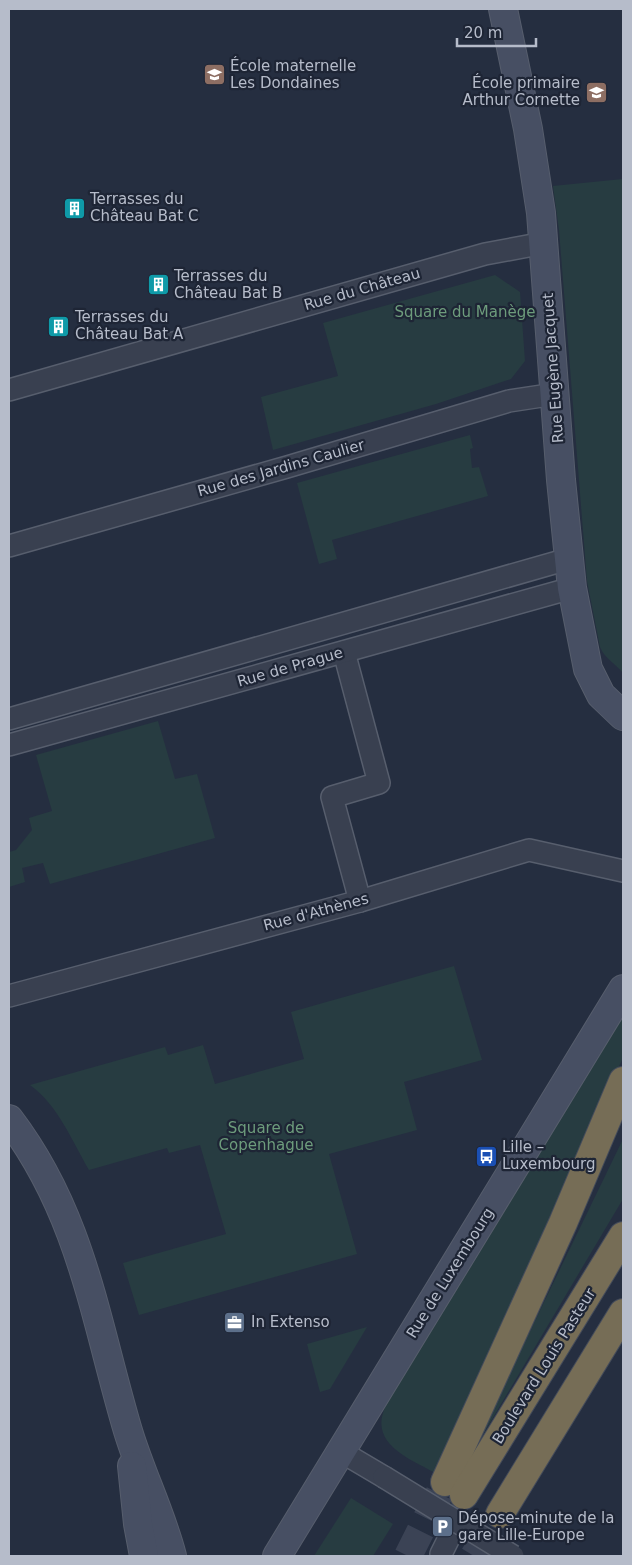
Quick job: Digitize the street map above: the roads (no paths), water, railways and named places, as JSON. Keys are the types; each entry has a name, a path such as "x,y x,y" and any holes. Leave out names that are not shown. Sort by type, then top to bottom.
{"highway":[{"path":"563,1223 623,1081"},
{"path":"563,1223 623,1115"},
{"name":"Boulevard Louis Pasteur","path":"563,1223 455,1489 623,1236"},
{"path":"500,1514 623,1312"}],"street":[{"name":"Rue Eugène Jacquet","path":"503,9 528,129 544,243 568,560 572,588 588,669 601,695 623,716"},
{"name":"Rue du Château","path":"9,390 485,254 544,243"},
{"name":"Rue des Jardins Caulier","path":"9,546 287,467 509,401 555,394"},
{"name":"Rue de Prague","path":"9,719 568,560"},
{"name":"Rue de Prague","path":"9,745 572,588"},
{"path":"344,652 379,783 332,797 360,901"},
{"name":"Rue d'Athènes","path":"9,996 360,901 529,850 623,870"},
{"name":"Rue de Luxembourg","path":"281,1548 508,1181 623,989"},
{"path":"9,1119 49,1180 76,1243 129,1432 169,1545 185,1556"},
{"path":"129,1432 138,1524 144,1556"},
{"path":"340,1451 505,1554"},
{"path":"442,1554 456,1522"},
{"path":"262,1556 281,1548"}],"tunnel":[{"path":"408,1556 445,1482"},
{"path":"474,1556 500,1514"}],"place":[{"name":"École maternelle Les Dondaines","path":"214,75"},
{"name":"École primaire Arthur Cornette","path":"596,92"},
{"name":"Terrasses du Château Bat C","path":"74,208"},
{"name":"Terrasses du Château Bat B","path":"158,285"},
{"name":"Terrasses du Château Bat A","path":"59,326"},
{"name":"Lille – Luxembourg","path":"486,1156"},
{"name":"In Extenso","path":"235,1322"},
{"name":"Dépose-minute de la gare Lille-Europe","path":"442,1527"}],"park label":[{"name":"Square du Manège","path":"465,312"},
{"name":"Square de Copenhague","path":"266,1136"}]}
